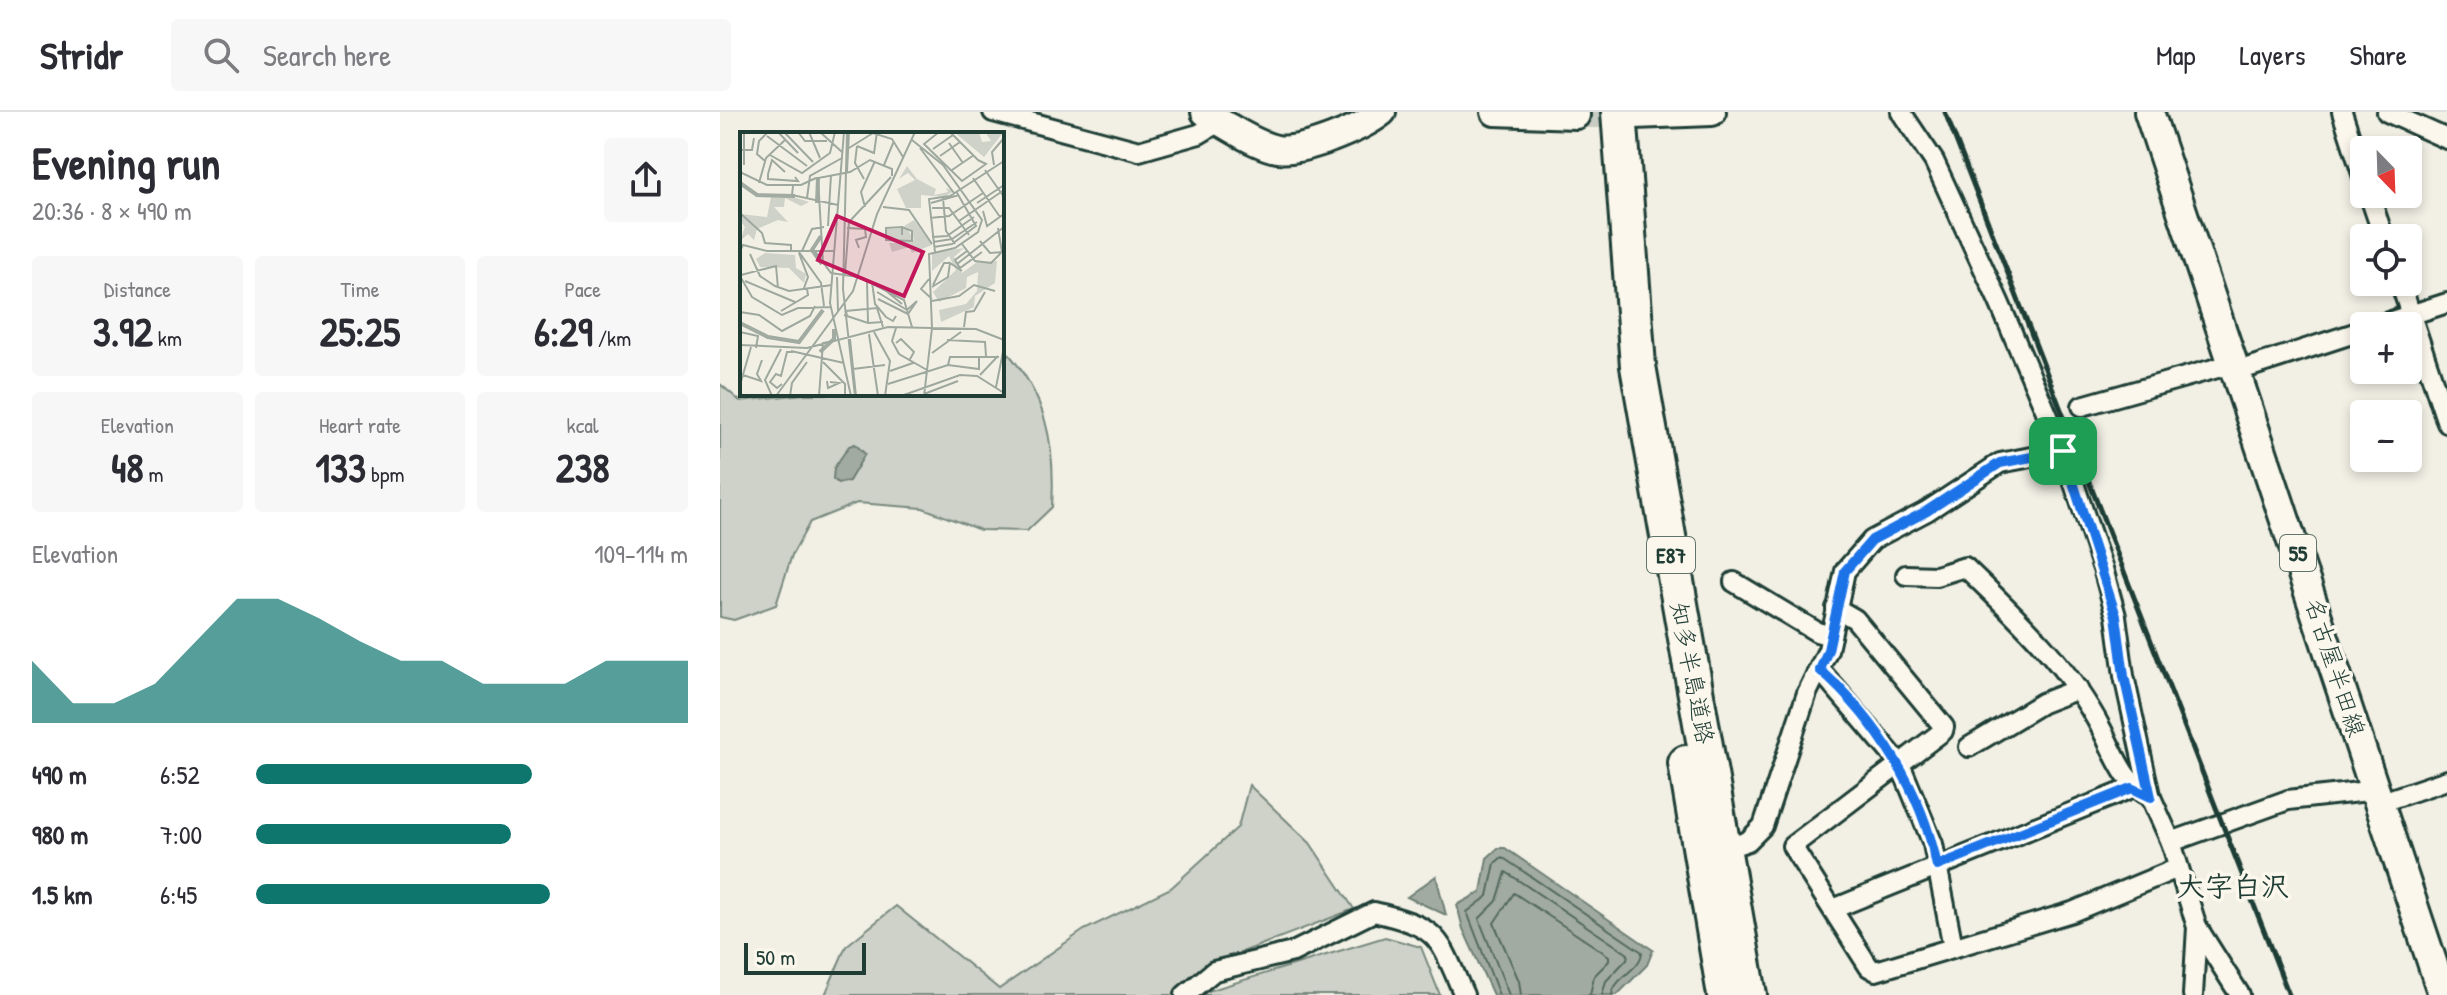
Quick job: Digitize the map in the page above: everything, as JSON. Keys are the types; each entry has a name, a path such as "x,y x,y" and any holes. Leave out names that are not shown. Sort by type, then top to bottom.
{"highway":[{"name":"知多半島道路","path":"1586,114 1615,370 1725,995"},
{"name":"知多半島道路","path":"1626,114 1629,277 1638,366 1749,995"}],"main road":[{"name":"名古屋半田線","path":"2149,112 2237,367 2443,995"}],"street":[{"path":"993,112 1139,151 1199,134 1212,117 1277,149 1320,142 1370,115"},
{"path":"1495,112 1586,114"},
{"path":"1626,114 1712,112"},
{"path":"1901,112 1934,161 2063,451 2116,616 2124,676 2151,797 2171,842 2197,927 2240,995"},
{"path":"2342,112 2350,137"},
{"path":"2387,112 2447,139"},
{"path":"2420,312 2447,303"},
{"path":"2082,406 2237,367 2350,334"},
{"path":"2422,348 2447,423"},
{"path":"1736,845 1748,841 1763,826 1807,693 1820,670 1831,636 1845,571 1872,540 1927,511 2000,463 2063,451"},
{"path":"1906,575 1936,576 1965,567 2028,627 2078,689 2132,788 2151,797"},
{"path":"1734,582 1817,632 1831,636"},
{"path":"1836,608 1855,619 1944,727 1943,731 1792,846 1869,967 1876,971 2072,912 2178,868"},
{"path":"1820,670 1900,764 1933,844 1953,947"},
{"path":"1969,747 2042,703 2078,689"},
{"path":"2171,842 2288,800 2378,796 2447,780"},
{"path":"1833,909 2132,788"},
{"path":"1185,995 1214,971 1293,952 1374,912 1410,922 1440,938 1464,995"},
{"path":"2193,995 2197,927"}],"shaded area":[{"path":"1004,348 1029,382 1045,420 1052,462 1052,507 1027,531 980,530 923,508 857,503 810,522 792,555 776,605 734,620 720,617 720,384 740,401 786,396 1004,396"},
{"path":"1249,785 1310,843 1354,909 1211,964 1173,995 825,995 846,946 896,906 999,989 1084,930 1171,888 1238,827"},
{"path":"1385,937 1421,947 1440,995 1195,995"}],"water":[{"path":"855,444 865,454 849,481 838,483 833,479 834,468 849,446"},
{"path":"1498,848 1505,848 1653,950 1647,965 1617,995 1493,995 1463,929 1457,905 1481,892 1487,858"},
{"path":"1436,876 1446,915 1407,897"}],"tunnel":[{"path":"1576,115 1634,115"}],"railway":[{"path":"1945,112 2289,995"}],"district":[{"name":"大字白沢","path":"2233,886"}],"route":[{"path":"2063,451 2116,616 2124,676 2151,797 2132,788 1937,866 1933,844 1900,764 1820,670 1828,650 1838,590 1845,571 1872,540 1890,528 1927,511 2000,463 2063,451"}]}
